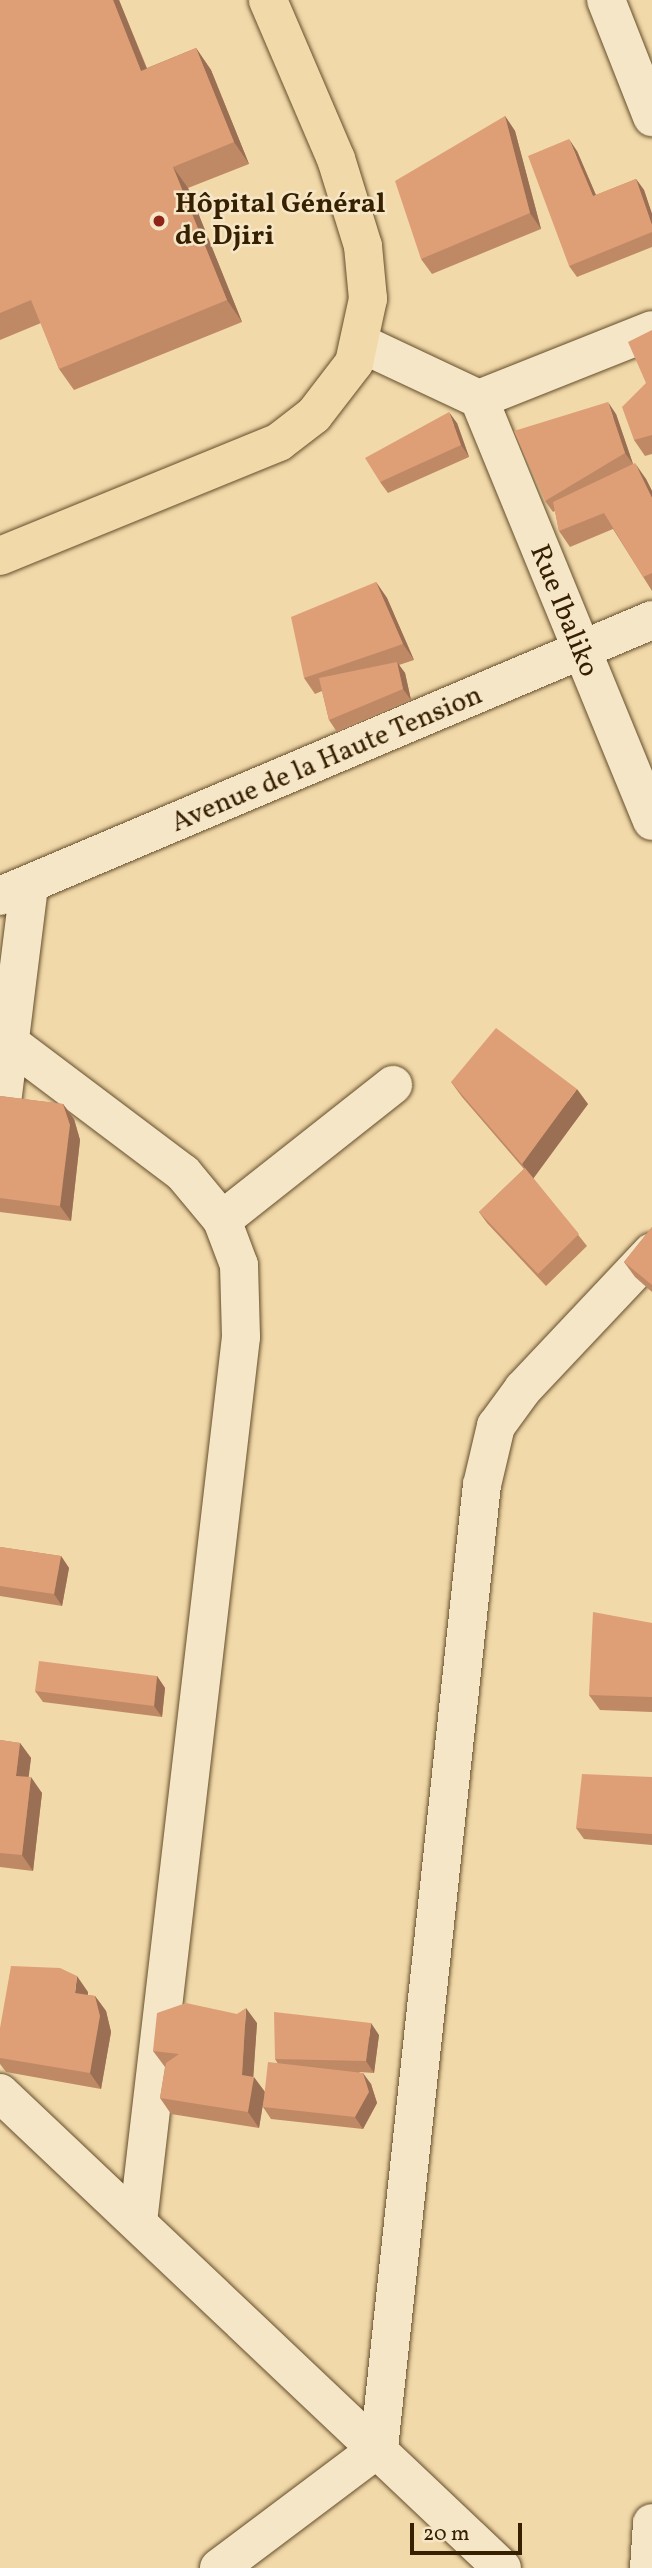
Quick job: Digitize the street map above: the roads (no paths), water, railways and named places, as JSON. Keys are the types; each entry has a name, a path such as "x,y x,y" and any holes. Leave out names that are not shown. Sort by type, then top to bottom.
{"main road":[{"path":"0,556 279,442 345,380 362,344 368,299 363,246 336,159 268,0"}],"street":[{"path":"606,0 652,117"},
{"path":"362,344 479,399 652,330"},
{"name":"Rue Ibaliko","path":"479,399 579,652 652,821"},
{"name":"Avenue de la Haute Tension","path":"15,891 652,620"},
{"path":"0,1119 9,1042 15,891"},
{"path":"9,1042 183,1172 222,1220 239,1265 241,1337 138,2222"},
{"path":"222,1220 393,1085"},
{"path":"219,2568 379,2448 482,1485 496,1426 523,1389 652,1252"},
{"path":"4,2102 138,2222 379,2448 502,2568"},
{"path":"649,2568 652,2523"}],"place":[{"name":"Hôpital Général de Djiri","path":"159,221"}]}
